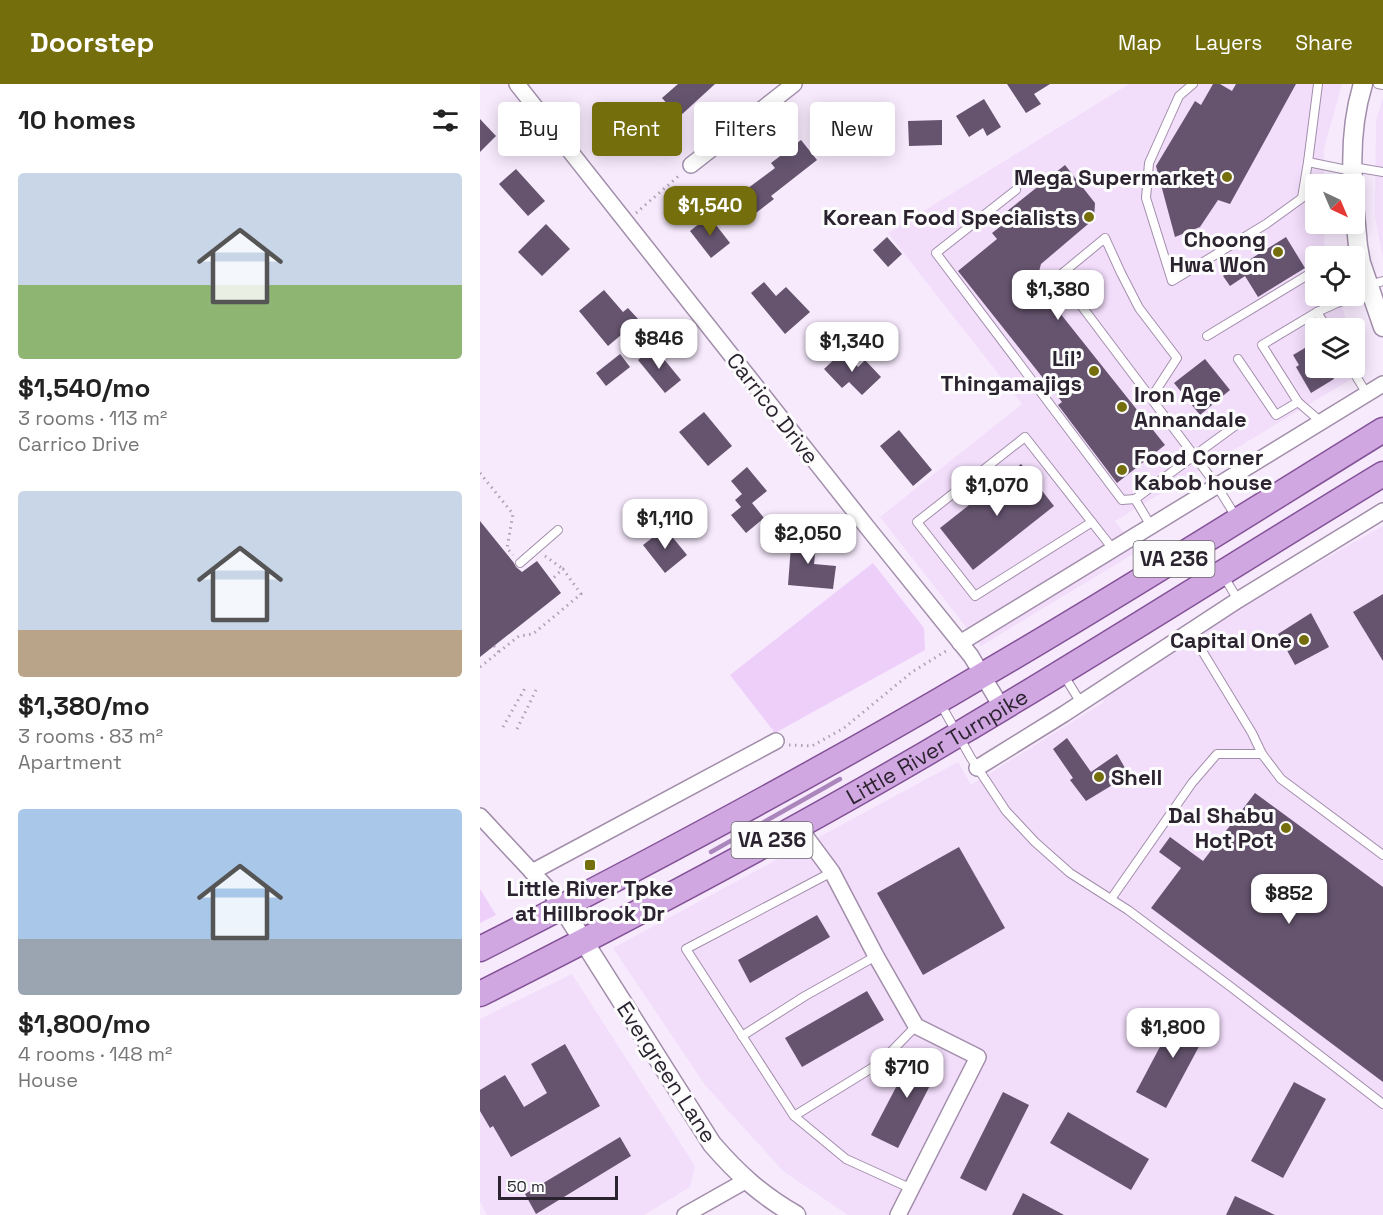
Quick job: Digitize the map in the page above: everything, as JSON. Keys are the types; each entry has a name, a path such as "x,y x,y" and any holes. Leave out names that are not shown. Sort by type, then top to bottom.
{"main road":[{"name":"Little River Turnpike","path":"480,950 710,829 939,701 1383,430"},
{"name":"Little River Turnpike","path":"480,994 798,826 958,735 1383,474"}],"street":[{"name":"Carrico Drive","path":"517,84 960,642 984,675 1002,708"},
{"path":"691,165 794,84"},
{"path":"1352,174 1357,105 1363,84"},
{"path":"1357,234 1358,246"},
{"path":"1365,264 1374,286 1383,327"},
{"path":"960,642 1383,384"},
{"path":"977,768 1238,600 1383,512"},
{"path":"532,872 776,741"},
{"path":"480,816 562,907"},
{"path":"798,826 832,872 916,1026 978,1057 898,1215"},
{"name":"Evergreen Lane","path":"562,907 712,1144 730,1166 765,1196 796,1215"},
{"path":"685,1215 747,1180"}],"lane":[{"path":"1193,84 1179,96 1149,163 1146,198 1172,282 1266,224 1302,198 1318,84"},
{"path":"1378,84 1383,85"},
{"path":"1308,162 1352,174 1383,172"},
{"path":"1016,190 936,253 1122,501 1135,499 1243,420"},
{"path":"1151,398 1177,358 1139,308 1105,238 1059,276 1217,486 1238,520"},
{"path":"1208,336 1305,277"},
{"path":"1320,421 1298,402 1262,345 1325,306"},
{"path":"1317,312 1321,318"},
{"path":"1238,359 1276,415 1298,402"},
{"path":"1357,378 1367,394"},
{"path":"1092,522 975,596 917,522 1025,436 1092,522 1113,549"},
{"path":"1135,499 1151,526"},
{"path":"520,563 558,530"},
{"path":"1222,573 1238,600"},
{"path":"1190,631 1252,733 1262,754 1281,778 1383,855"},
{"path":"1061,672 1081,703"},
{"path":"939,701 977,768 1006,811 1035,842 1070,873 1128,910 1383,1104"},
{"path":"1111,899 1192,783 1217,754 1262,754"},
{"path":"832,872 686,949 794,1116 846,1159 912,1189"},
{"path":"742,1035 876,956"},
{"path":"794,1116 880,1063 916,1026"}],"path":[{"path":"626,222 691,165"},
{"path":"480,473 513,514 507,548 523,569 538,558 546,556 564,569 581,594 533,634 519,636 480,669"},
{"path":"551,580 564,569"},
{"path":"776,741 787,745 812,746 844,728 912,672 960,642"},
{"path":"494,646 499,652"},
{"path":"482,655 487,661"},
{"path":"503,727 525,688"},
{"path":"517,729 536,690"}],"shaded area":[{"path":"1129,84 1342,84 1324,148 1324,174 1305,174 1305,234 1324,234 1325,246 1305,246 1305,306 1341,306 1346,318 1305,318 1305,378 1353,378 1115,521 1138,551 981,646 880,517 1022,404 888,233"},
{"path":"1383,98 1383,259 1375,216 1376,121"},
{"path":"1383,526 1383,1215 848,1215 783,1171 705,1085 613,948 958,762 971,785 1104,702 1095,686"},
{"path":"873,563 924,628 925,650 775,733 730,675"},
{"path":"480,889 496,915 480,923"},
{"path":"572,974 695,1166 690,1187 644,1215 487,1215 480,1201 480,1019"}],"building":[{"path":"678,84 715,84 682,114 682,102 666,102 662,98"},
{"path":"1007,84 1050,84 1034,94 1041,104 1026,113"},
{"path":"1213,84 1220,84 1232,91 1236,84 1296,84 1230,204 1218,200 1200,227 1175,237 1156,166 1195,101 1201,105"},
{"path":"984,99 1001,127 987,136 983,128 969,137 956,116"},
{"path":"480,119 496,136 480,152"},
{"path":"942,120 942,145 909,146 908,121"},
{"path":"801,140 810,151 810,156 814,156 817,160 771,196 774,199 747,220 732,200 775,168 771,163 780,156 798,156 798,142"},
{"path":"1065,165 1095,203 1094,219 1041,264 1036,283 1165,445 1117,483 1058,405 1062,402 958,271 997,239 992,233 1001,226 996,220"},
{"path":"516,169 545,201 528,216 499,184"},
{"path":"709,216 730,243 711,258 690,231"},
{"path":"546,224 570,249 542,276 518,252"},
{"path":"887,237 902,254 888,267 873,250"},
{"name":"Choong Hwa Won","path":"1286,237 1305,268 1258,297 1245,276 1230,286 1223,276"},
{"path":"764,282 776,296 786,287 810,312 785,334 751,293"},
{"path":"604,290 623,312 628,308 639,320 608,346 579,311"},
{"path":"654,347 681,380 665,393 638,360"},
{"path":"1305,348 1305,378 1334,379 1311,393 1296,367 1299,365 1293,355"},
{"path":"843,351 858,367 865,360 881,377 862,395 849,382 842,388 824,369"},
{"path":"620,354 630,367 606,386 596,373"},
{"path":"1205,359 1230,390 1200,415 1174,383"},
{"path":"704,412 732,446 708,466 679,432"},
{"path":"899,430 932,470 913,486 880,446"},
{"path":"1021,464 1054,506 973,570 940,528"},
{"path":"747,467 767,491 752,503 764,518 746,533 731,515 741,507 735,500 742,494 731,481"},
{"path":"480,521 516,567 522,572 537,561 561,593 480,657"},
{"path":"665,528 687,555 665,573 643,545"},
{"path":"792,533 817,535 814,564 836,566 833,589 788,585"},
{"path":"1383,594 1383,661 1353,612"},
{"name":"Capital One","path":"1311,613 1329,647 1295,665 1278,634"},
{"name":"Shell","path":"1067,738 1091,772 1117,754 1129,775 1086,801 1070,780 1073,778 1053,749"},
{"path":"1255,793 1383,887 1383,1082 1151,908 1181,868 1159,852 1170,837 1203,861"},
{"path":"959,847 1005,928 923,975 877,893"},
{"path":"817,915 830,937 750,983 738,960"},
{"path":"867,991 884,1020 802,1067 785,1038"},
{"path":"1180,1009 1210,1026 1166,1108 1136,1092"},
{"path":"565,1044 600,1106 511,1157 493,1126 490,1128 480,1111 480,1090 505,1075 524,1107 547,1093 531,1064"},
{"path":"916,1049 942,1062 898,1148 871,1135"},
{"path":"1294,1082 1326,1099 1283,1178 1251,1161"},
{"path":"1003,1092 1029,1105 986,1191 960,1178"},
{"path":"1068,1112 1149,1159 1131,1190 1050,1143"},
{"path":"620,1137 631,1156 536,1214 525,1194"},
{"path":"1023,1193 1064,1215 1012,1215"},
{"path":"1235,1196 1275,1215 1226,1215"}],"waterway":[{"path":"711,852 840,779"}],"place":[{"name":"Mega Supermarket","path":"1227,177"},
{"name":"Korean Food Specialists","path":"1089,217"},
{"name":"Choong Hwa Won","path":"1278,252"},
{"name":"Lil' Thingamajigs","path":"1094,371"},
{"name":"Iron Age Annandale","path":"1122,407"},
{"name":"Food Corner Kabob house","path":"1122,470"},
{"name":"Capital One","path":"1304,640"},
{"name":"Shell","path":"1099,777"},
{"name":"Dal Shabu Hot Pot","path":"1286,828"},
{"name":"Little River Tpke at Hillbrook Dr","path":"590,865"}]}
